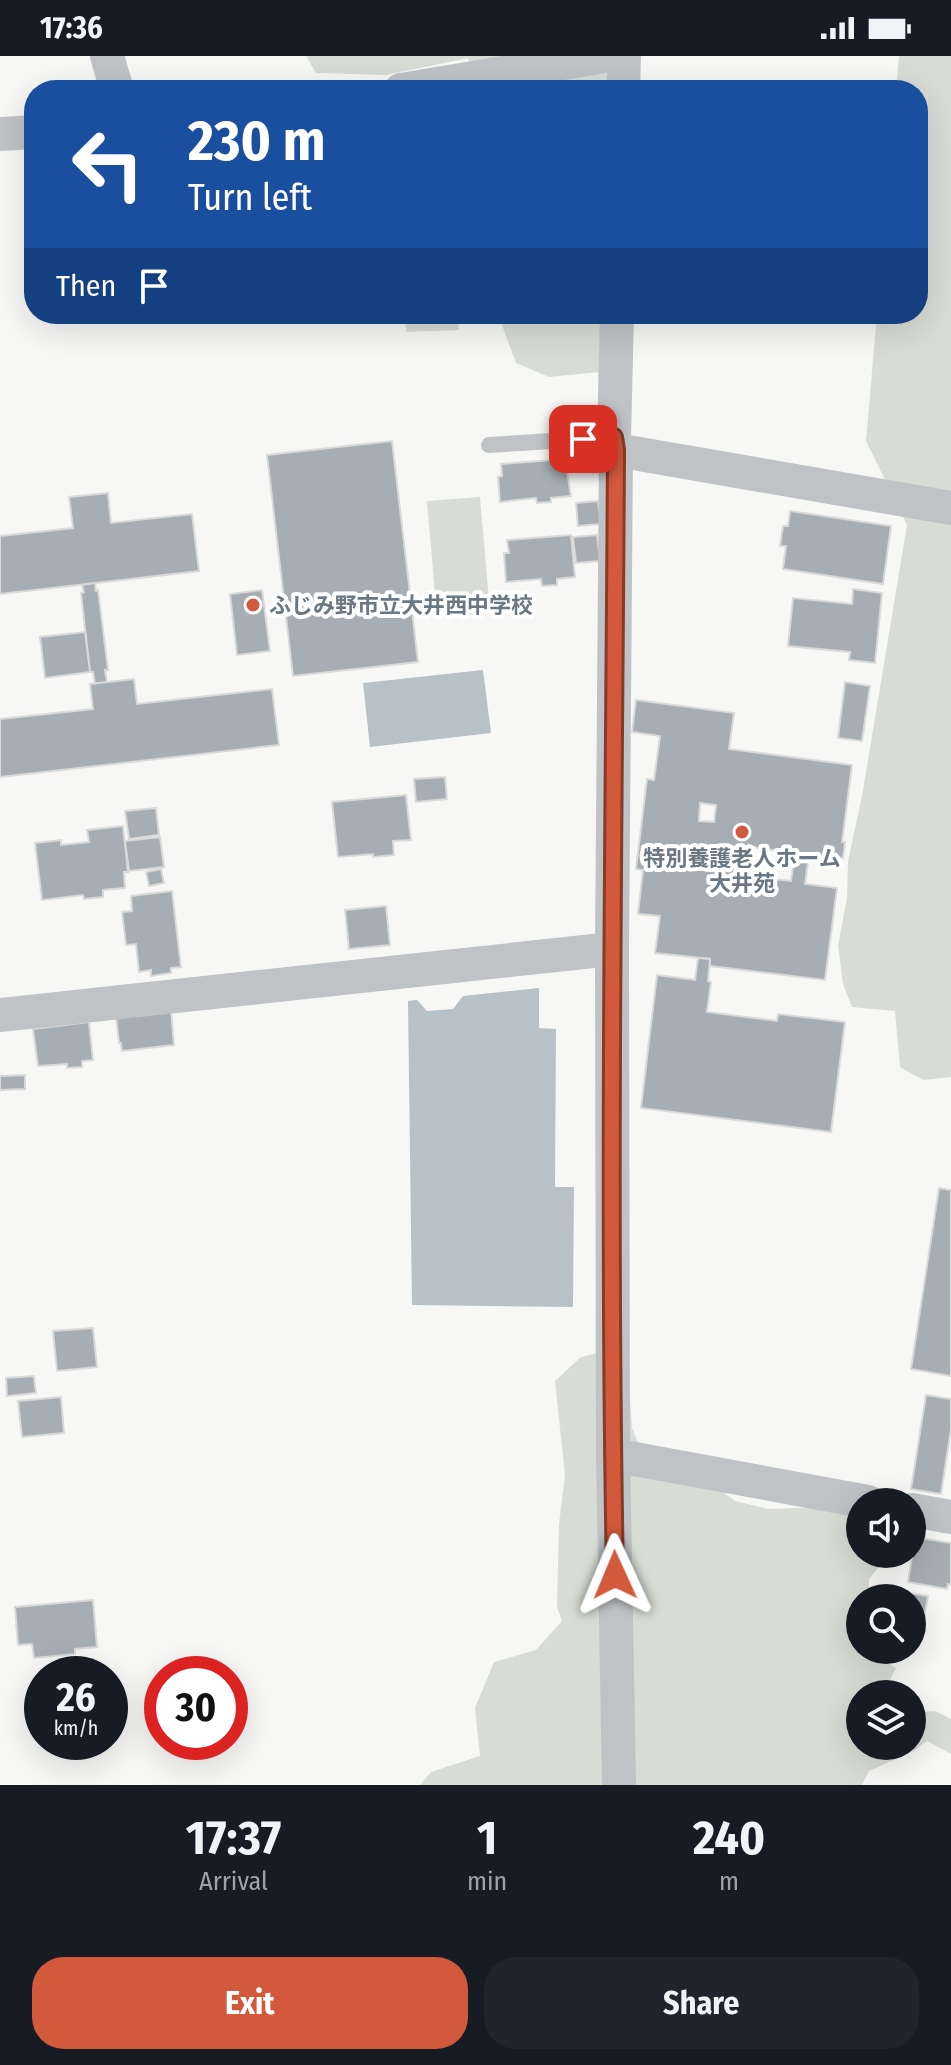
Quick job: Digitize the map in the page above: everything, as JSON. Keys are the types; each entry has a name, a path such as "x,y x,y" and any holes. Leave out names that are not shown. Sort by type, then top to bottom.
{"street":[{"path":"107,56 114,80"},
{"path":"461,80 605,56"},
{"path":"623,80 624,56"},
{"path":"0,134 24,133"},
{"path":"617,324 612,949 613,1455 619,1785"},
{"path":"615,443 951,508"},
{"path":"0,1015 612,949"},
{"path":"613,1455 846,1498"},
{"path":"926,1513 951,1517"}],"lane":[{"path":"489,445 615,443"}],"shaded area":[{"path":"306,56 605,56 606,80 476,80 468,58 386,75 316,73"},
{"path":"899,56 951,56 951,1077 923,1080 900,1067 895,1011 852,1007 843,984 838,946 847,898 848,861 862,796 907,525 866,441 876,324 928,324 928,80 897,80"},
{"path":"406,324 459,324 459,330 406,332"},
{"path":"502,324 601,324 599,372 549,377 516,363"},
{"path":"480,497 490,613 437,617 427,501"},
{"path":"483,670 491,733 370,747 363,683"},
{"path":"539,988 539,1028 556,1029 555,1187 574,1187 573,1307 412,1305 408,1001 417,1000 427,1011 453,1009 463,996"},
{"path":"597,1353 628,1371 632,1428 650,1473 712,1484 735,1501 768,1509 828,1507 846,1510 846,1568 878,1568 869,1579 869,1584 846,1584 846,1664 890,1664 896,1668 890,1680 846,1680 846,1760 894,1760 869,1771 862,1785 420,1785 431,1772 480,1756 475,1708 494,1662 536,1650 562,1621 557,1607 559,1524 565,1475 555,1381 581,1357"},
{"path":"935,1711 951,1719 951,1754 927,1741 926,1712"}],"building":[{"path":"392,441 418,662 293,676 267,455"},
{"path":"565,459 571,496 551,498 551,502 537,503 536,498 500,502 498,477 502,476 501,464"},
{"path":"108,493 111,523 192,514 199,571 0,594 0,536 73,528 69,497"},
{"path":"598,501 601,524 578,526 576,503"},
{"path":"790,511 891,526 883,584 783,569 786,546 780,546 783,526 788,526"},
{"path":"571,535 575,577 557,579 557,585 542,586 541,579 506,582 504,553 509,553 507,540"},
{"path":"597,535 600,561 576,563 573,537"},
{"path":"95,583 108,670 105,670 107,683 95,684 93,672 90,672 81,593 84,592 82,585"},
{"path":"853,589 882,593 875,663 849,660 850,652 788,646 793,598 852,604"},
{"path":"262,590 270,651 237,655 230,594"},
{"path":"85,632 90,672 45,678 40,637"},
{"path":"134,679 137,704 272,689 279,745 0,777 0,719 93,709 90,684"},
{"path":"845,682 870,686 862,741 838,738"},
{"name":"特別養護老人ホーム 大井苑","path":"636,700 734,713 729,749 852,765 842,842 845,842 843,858 809,854 805,884 837,888 825,980 710,966 710,959 655,953 660,916 638,914 643,870 636,869 647,779 654,780 660,736 632,732","holes":["700,803 716,805 714,822 699,821","752,847 795,853 791,881 749,876"]},
{"path":"445,777 447,799 416,802 414,779"},
{"path":"406,795 411,840 393,841 394,855 338,857 332,802"},
{"path":"156,808 159,835 129,839 125,811"},
{"path":"123,826 128,872 124,872 125,888 103,890 103,897 84,899 83,895 42,900 35,843 61,840 61,845 89,842 87,830"},
{"path":"160,837 164,867 129,871 125,841"},
{"path":"161,869 164,883 149,886 146,872"},
{"path":"172,891 181,967 171,968 171,973 151,976 151,970 139,972 136,944 126,945 122,912 132,911 131,896"},
{"path":"386,906 390,945 349,949 345,910"},
{"path":"698,958 710,959 707,1012 777,1021 778,1014 845,1022 831,1132 641,1108 657,975 695,980"},
{"path":"171,1011 174,1045 122,1051 116,1017"},
{"path":"89,1022 93,1060 82,1061 82,1067 67,1068 67,1064 38,1066 33,1029"},
{"path":"25,1075 25,1089 0,1090 0,1076"},
{"path":"939,1188 951,1190 951,1376 911,1369"},
{"path":"93,1328 97,1367 57,1371 53,1331"},
{"path":"34,1376 36,1393 7,1396 6,1378"},
{"path":"926,1395 951,1399 951,1429 941,1494 926,1492 926,1488 911,1488"},
{"path":"61,1397 64,1433 22,1437 18,1401"},
{"path":"926,1539 951,1543 951,1585 948,1584 947,1589 908,1582 910,1568 926,1568"},
{"path":"93,1600 97,1647 75,1649 75,1654 34,1656 32,1644 18,1645 15,1607"}],"place":[{"name":"ふじみ野市立大井西中学校","path":"253,605"},
{"name":"特別養護老人ホーム 大井苑","path":"742,832"}],"route":[{"path":"583,439 614,437 616,450 612,949 615,1575"}]}
